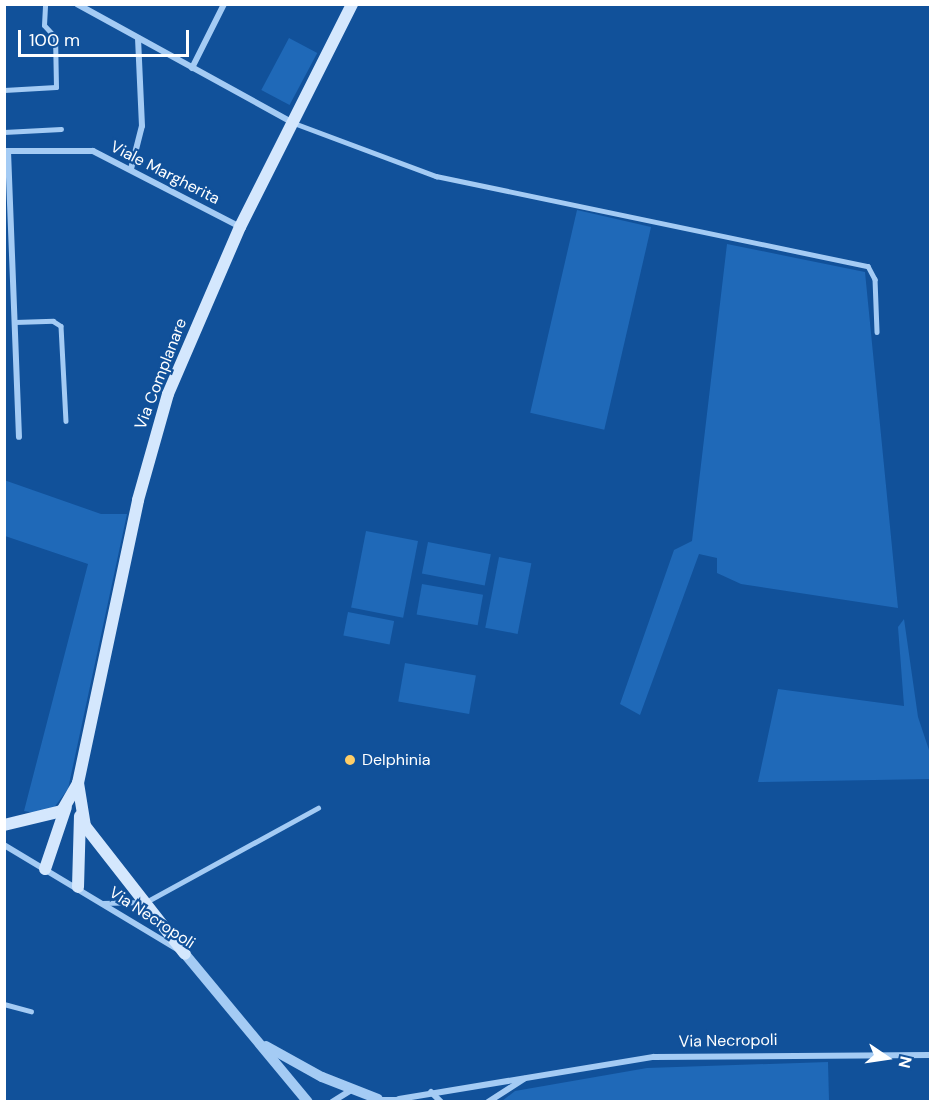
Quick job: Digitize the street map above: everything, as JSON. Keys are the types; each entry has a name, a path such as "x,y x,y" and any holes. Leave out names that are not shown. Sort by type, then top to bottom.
{"main road":[{"name":"Via Complanare","path":"78,783 150,449 240,227 352,4"},
{"path":"4,825 40,820 62,811 78,783"},
{"path":"78,783 80,807 78,887"},
{"path":"45,869 68,800"},
{"path":"80,807 92,837 146,902 185,954"}],"street":[{"path":"4,90 56,87 54,34 44,25 45,4"},
{"path":"77,4 292,122"},
{"path":"192,68 224,4"},
{"path":"131,169 142,126 138,38"},
{"name":"Viale Margherita","path":"7,151 84,149 131,169 240,227"},
{"path":"7,151 19,437"},
{"name":"Via Necropoli","path":"4,845 78,887 185,954 309,1101"},
{"path":"261,1043 376,1100 400,1100"},
{"name":"Via Necropoli","path":"400,1100 431,1092 654,1057 930,1056"},
{"name":"Via Necropoli","path":"488,1101 527,1077"},
{"path":"332,1101 355,1089"},
{"path":"431,1092 441,1101"}],"lane":[{"path":"292,122 436,176 868,266 875,279 877,332"},
{"path":"4,132 62,129"},
{"path":"15,322 53,321 61,326 66,421"},
{"path":"102,903 146,902 318,808"},
{"path":"4,1004 31,1011"}],"shaded area":[{"path":"289,38 317,53 290,105 261,90"},
{"path":"577,210 651,227 604,430 530,413"},
{"path":"727,244 865,272 898,608 741,584 717,573 717,558 699,554 640,715 620,704 674,550 692,541"},
{"path":"4,480 101,514 127,514 68,789 53,809 40,814 24,811 88,564 5,536"},
{"path":"366,531 418,541 403,618 351,608"},
{"path":"428,542 491,554 485,586 422,573"},
{"path":"499,557 531,563 518,634 485,628"},
{"path":"422,584 483,595 478,625 417,615"},
{"path":"348,612 394,621 390,645 343,636"},
{"path":"904,619 918,717 930,753 930,779 758,782 778,689 904,706 898,627"},
{"path":"405,663 476,676 469,714 398,701"},
{"path":"828,1062 829,1101 502,1101 515,1091 647,1068"}],"place":[{"name":"Delphinia","path":"350,760"}]}
